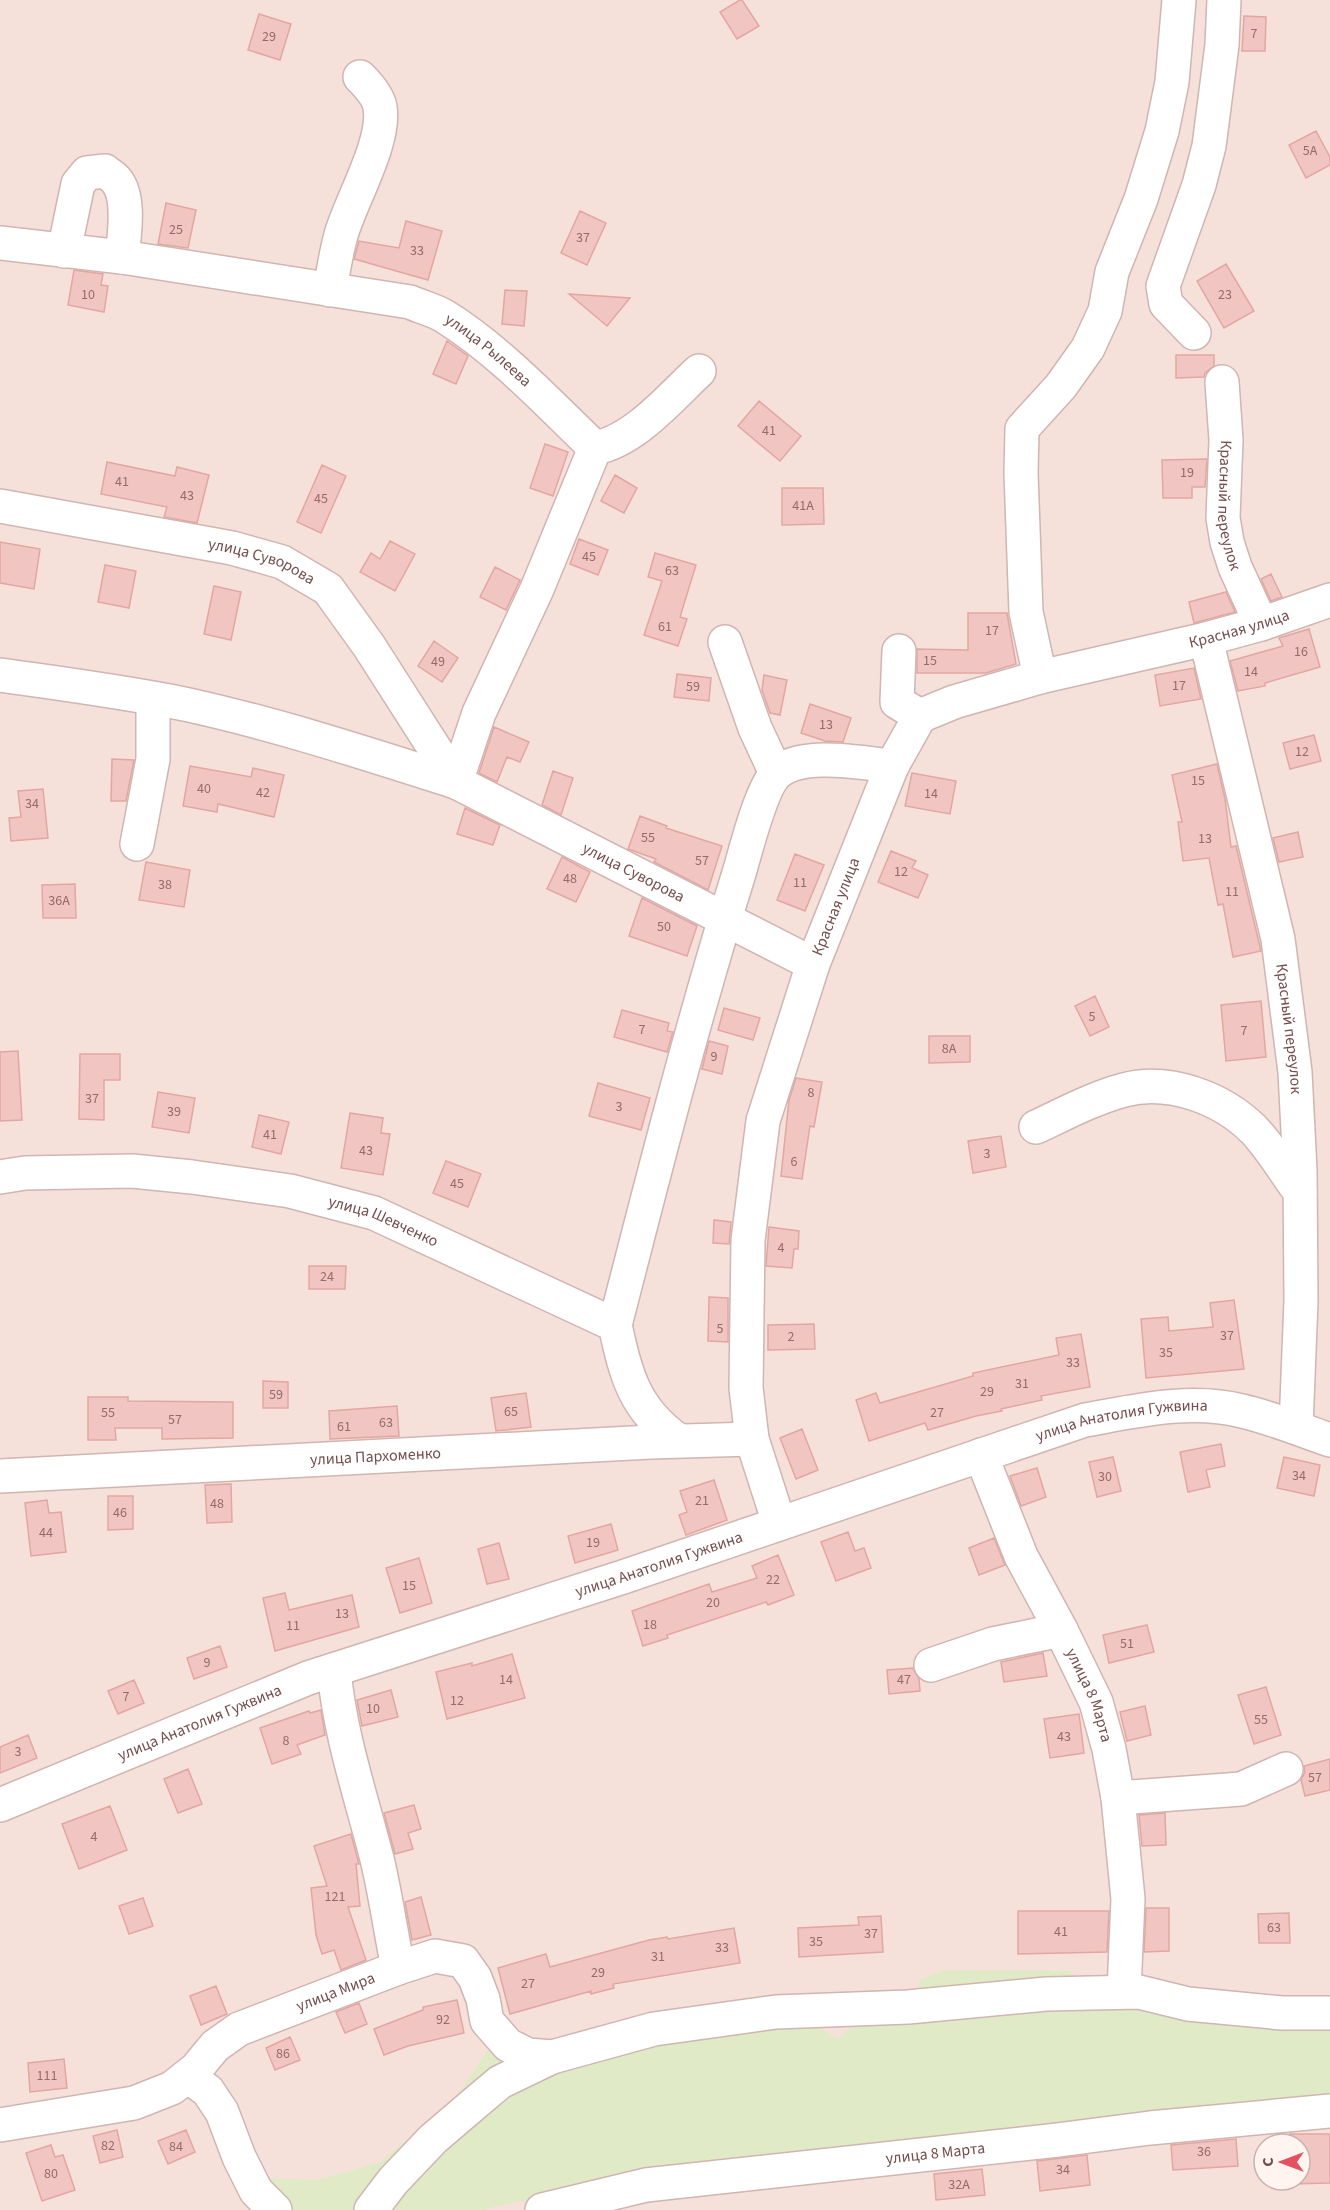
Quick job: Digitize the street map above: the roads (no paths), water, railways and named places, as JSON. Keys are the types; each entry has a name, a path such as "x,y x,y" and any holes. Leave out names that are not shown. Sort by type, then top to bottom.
{"street":[{"path":"1040,677 1026,612 1021,473 1022,429 1061,386 1088,348 1104,310 1112,272 1141,199 1162,130 1172,82 1179,0"},
{"path":"1194,333 1166,304 1163,286 1196,194 1209,146 1222,45 1224,0"},
{"path":"330,290 341,235 375,145 381,118 380,104 370,87 360,77"},
{"path":"64,251 78,184 87,173 105,171 117,181 123,195 125,215 122,257"},
{"name":"улица Рылеева","path":"0,243 122,257 410,302 443,316 512,369 595,448"},
{"path":"456,782 479,713 537,589 595,448 606,446 627,435 699,371"},
{"name":"Красный переулок","path":"1222,382 1226,440 1223,518 1227,542 1235,567 1261,624"},
{"name":"улица Суворова","path":"0,506 232,548 282,562 319,583 328,589 369,646 456,782"},
{"name":"Красная улица","path":"779,1523 752,1438 746,1388 748,1240 763,1122 813,964 892,766 897,706 954,702 1040,677 1206,639 1261,624 1330,600"},
{"name":"Красный переулок","path":"1206,639 1278,939 1295,1072 1300,1192 1301,1300 1296,1427"},
{"path":"725,642 755,728 776,773"},
{"path":"897,706 899,651"},
{"name":"улица Суворова","path":"0,675 191,706 366,753 456,782 813,964"},
{"path":"137,844 153,759 153,699"},
{"path":"678,1440 654,1422 642,1406 622,1356 615,1325 725,918 761,800 776,773 792,765 826,759 892,766"},
{"path":"1036,1126 1127,1089 1157,1087 1175,1089 1201,1096 1228,1108 1255,1131 1300,1192"},
{"name":"улица Шевченко","path":"0,1177 25,1173 132,1171 290,1191 374,1213 615,1325"},
{"name":"улица Анатолия Гужвина","path":"0,1805 308,1678 623,1577 1085,1420 1155,1407 1197,1406 1239,1410 1330,1440"},
{"name":"улица Пархоменко","path":"0,1476 752,1438"},
{"name":"улица 8 Марта","path":"981,1455 1021,1556 1096,1702 1109,1749 1118,1798 1128,1899 1124,1991"},
{"path":"931,1665 993,1644 1061,1630"},
{"path":"334,1670 345,1744 378,1865 398,1968 435,1956 463,1961 475,1978 483,1999 487,2021 508,2045 528,2055 552,2057"},
{"path":"1118,1798 1241,1789 1286,1769"},
{"name":"улица Мира","path":"0,2125 134,2103 172,2088 196,2069 215,2046 239,2029 398,1968"},
{"path":"371,2210 393,2181 433,2139 500,2082 552,2057 654,2029 776,2012 908,2007 1046,1994 1124,1991 1139,1992 1188,2004 1282,2013 1330,2013"},
{"path":"188,2076 208,2091 222,2112 239,2157 265,2204"},
{"name":"улица 8 Марта","path":"542,2210 646,2185 1150,2128 1330,2111"}]}
